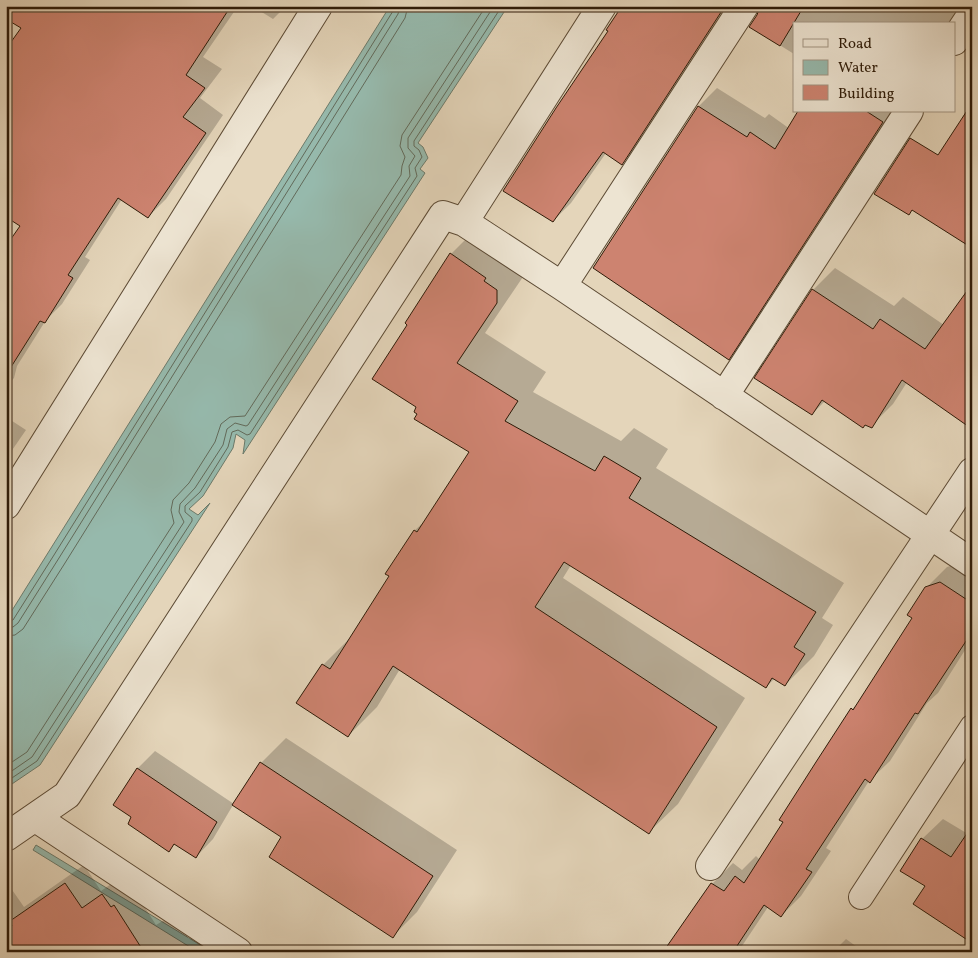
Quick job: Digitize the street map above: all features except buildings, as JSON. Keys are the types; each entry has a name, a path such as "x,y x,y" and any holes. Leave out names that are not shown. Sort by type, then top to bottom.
{"street":[{"path":"6,506 318,6"},
{"path":"464,222 602,6"},
{"path":"562,286 744,6"},
{"path":"956,39 972,14"},
{"path":"724,396 908,112"},
{"path":"6,837 67,795 443,215 464,222 562,286 972,563"},
{"path":"710,866 972,472"},
{"path":"36,818 238,952"}],"lane":[{"path":"862,896 972,727"}],"water":[{"path":"390,6 508,6 418,143 423,147 428,158 420,169 425,173 243,454 245,440 236,434 233,448 203,496 189,509 198,515 210,503 40,765 6,788 6,620"},
{"path":"36,845 202,946 198,952 33,850"}]}
